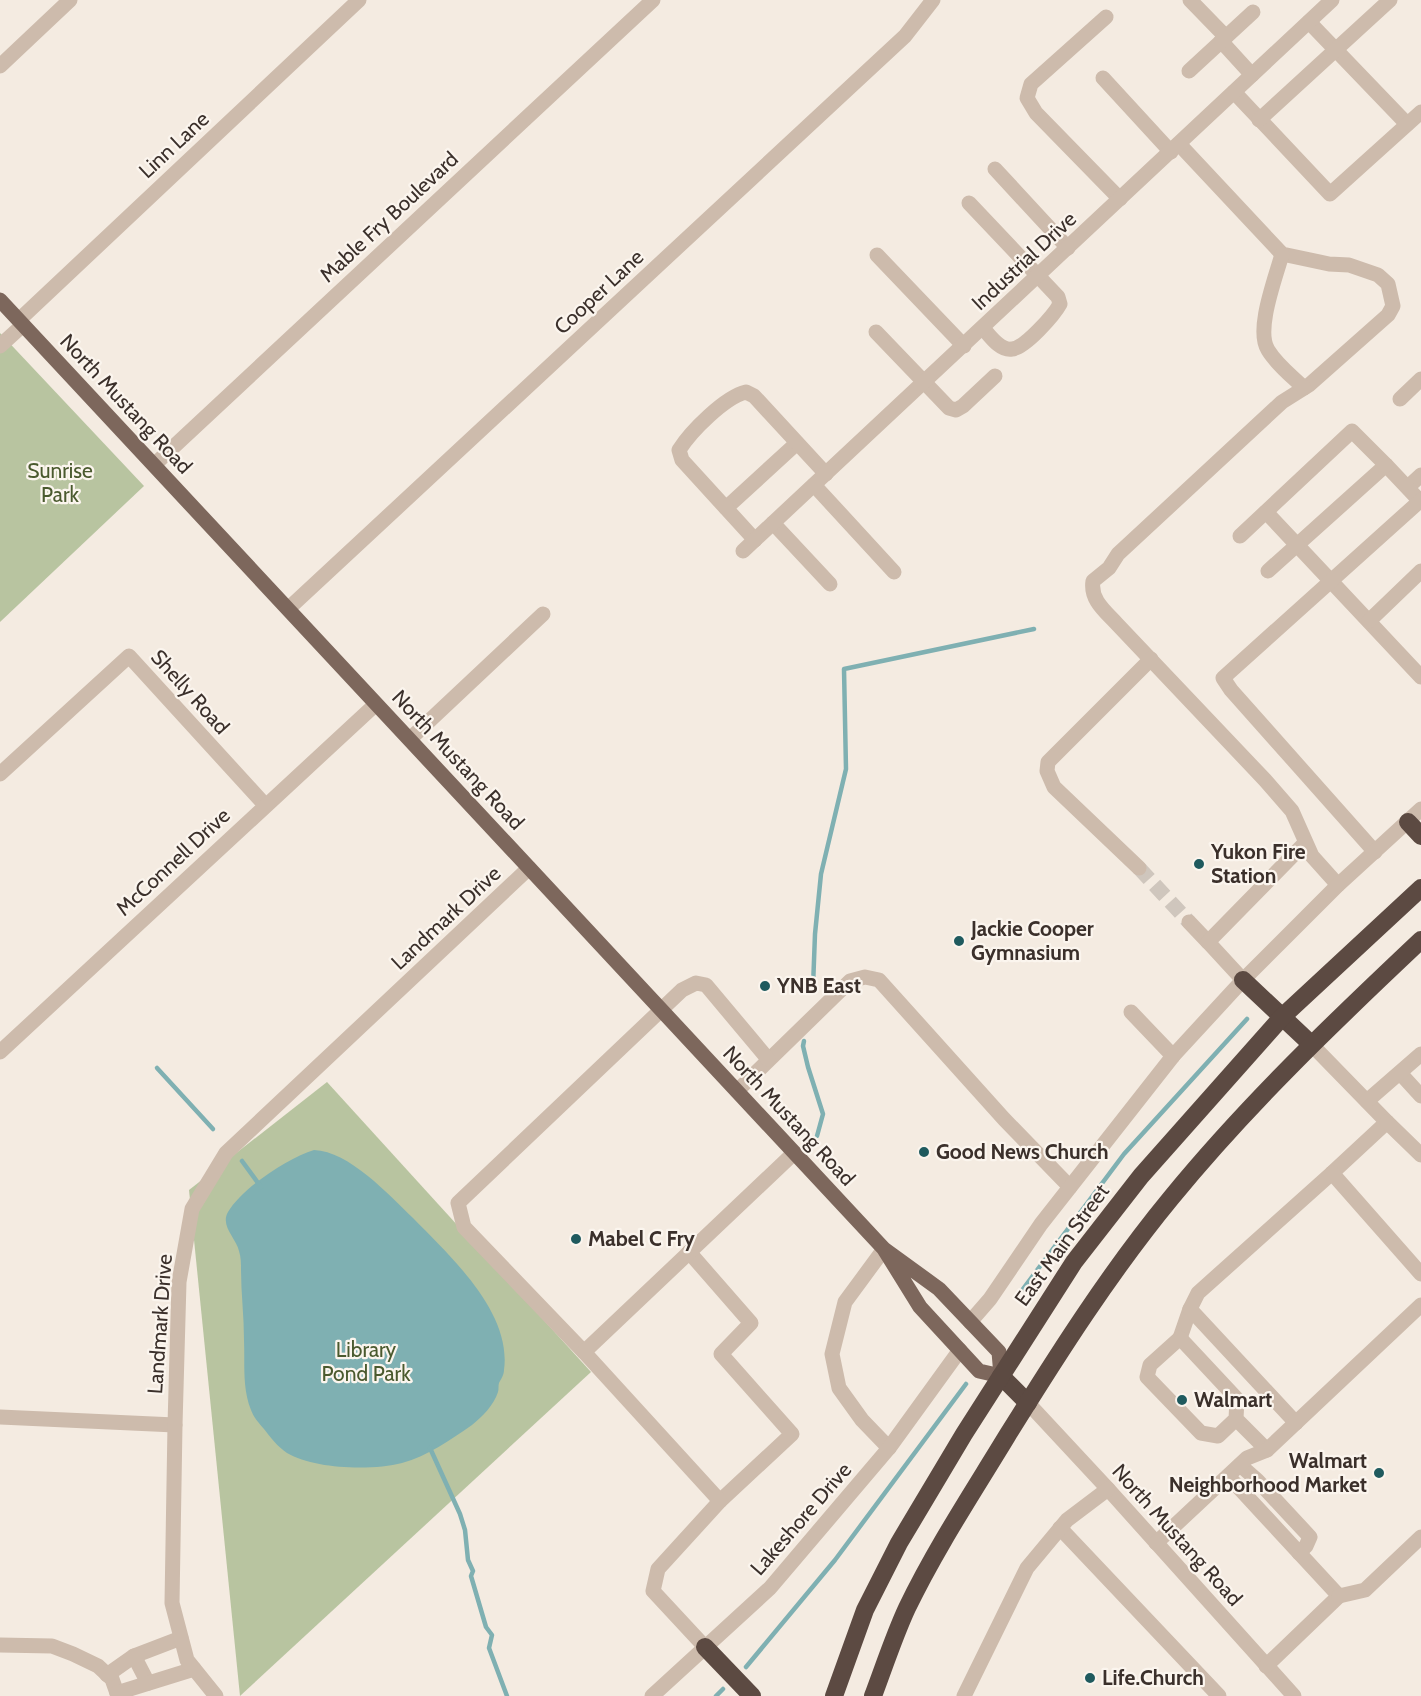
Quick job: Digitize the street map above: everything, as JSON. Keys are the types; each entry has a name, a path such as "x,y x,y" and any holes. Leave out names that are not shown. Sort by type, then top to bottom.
{"highway":[{"path":"1414,815 1421,836"},
{"name":"East Main Street","path":"834,1696 865,1610 899,1543 1074,1262 1141,1176 1283,1016 1421,888"},
{"path":"873,1696 907,1609 936,1551 1108,1280 1170,1198 1233,1126 1311,1044 1421,940"},
{"path":"1243,980 1311,1044"},
{"path":"1001,1376 1028,1403"},
{"path":"705,1647 752,1696"},
{"path":"821,1696 842,1673"}],"main road":[{"name":"North Mustang Road","path":"0,300 884,1249 939,1289 999,1352 1001,1376 979,1371 920,1307 884,1249"}],"street":[{"path":"0,66 70,0"},
{"name":"Linn Lane","path":"0,346 21,322 359,0"},
{"name":"Mable Fry Boulevard","path":"154,465 653,0"},
{"name":"Cooper Lane","path":"288,609 905,36 933,0"},
{"path":"1190,0 1252,75"},
{"name":"Industrial Drive","path":"743,551 1332,0"},
{"path":"1259,120 1390,0"},
{"path":"1189,71 1253,12"},
{"path":"1106,17 1031,84 1028,98 1036,113 1120,199"},
{"path":"1309,22 1407,124"},
{"path":"1103,78 1282,254 1329,264 1349,265 1378,275 1388,284 1392,296 1393,306 1388,315 1336,363 1282,402 1118,554 1109,568 1093,581 1092,591 1097,602 1292,811 1312,856 1338,885"},
{"path":"1234,92 1330,194 1421,112"},
{"path":"995,170 1068,248"},
{"path":"969,203 1058,297 1060,304 1054,315 1021,345 1012,350 1001,347 983,328"},
{"path":"1282,254 1267,308 1263,334 1267,349 1304,388"},
{"path":"877,255 964,346"},
{"path":"876,332 949,408 956,410 963,406 995,376"},
{"path":"1400,399 1421,379"},
{"path":"755,540 682,459 679,450 686,439 734,395 746,392 754,396 797,443 820,480 894,572"},
{"path":"1240,536 1352,431 1421,501 1224,678 1231,690 1375,852"},
{"path":"726,508 797,443"},
{"path":"1268,571 1386,465"},
{"path":"1408,487 1421,475"},
{"path":"1266,512 1421,677"},
{"path":"773,523 830,584"},
{"path":"1369,621 1421,571"},
{"path":"410,739 543,614"},
{"name":"Shelly Road","path":"0,774 129,656 265,805"},
{"path":"1139,868 1054,787 1047,771 1048,762 1151,659"},
{"name":"McConnell Drive","path":"0,1052 376,704"},
{"name":"East Main Street","path":"970,1322 990,1299 1041,1224 1173,1056 1243,980 1338,885 1414,815"},
{"path":"1208,942 1305,843"},
{"name":"Landmark Drive","path":"216,1696 187,1660 172,1603 179,1282 192,1209 226,1153 529,868"},
{"path":"1189,922 1243,980"},
{"path":"737,1091 849,981 865,977 879,980 1004,1119 1070,1187"},
{"path":"720,1501 584,1352 464,1227 458,1203 682,990 696,983 706,985 768,1059"},
{"path":"1131,1012 1173,1056"},
{"path":"1311,1044 1421,1155"},
{"path":"1367,1101 1421,1054"},
{"path":"1400,1073 1421,1096"},
{"path":"1179,1338 1237,1400 1236,1419 1218,1436 1201,1433 1148,1377 1150,1365 1179,1338 1198,1293 1387,1122"},
{"path":"584,1352 794,1153"},
{"path":"1332,1173 1421,1275"},
{"path":"884,1249 845,1302 832,1354 839,1389 862,1420 889,1448"},
{"path":"689,1252 751,1323 721,1354 792,1434 720,1501 658,1569 653,1591 705,1647"},
{"path":"1156,1543 1247,1458 1267,1450 1421,1305"},
{"path":"1190,1309 1296,1423"},
{"name":"Lakeshore Drive","path":"652,1696 770,1588 889,1448 960,1350"},
{"name":"North Mustang Road","path":"1028,1403 1294,1696"},
{"path":"0,1417 175,1425"},
{"path":"1236,1419 1267,1450"},
{"path":"1240,1465 1310,1537 1306,1546 1299,1553"},
{"path":"1228,1476 1339,1596"},
{"path":"964,1696 1028,1568 1067,1520 1108,1489"},
{"path":"1060,1528 1219,1696"},
{"path":"1266,1666 1339,1596 1365,1590 1421,1537"},
{"path":"107,1675 134,1656 181,1638"},
{"path":"0,1645 52,1646 98,1666 112,1679 117,1695 194,1669"},
{"path":"134,1656 148,1683"}],"green space":[{"name":"Sunrise Park","path":"0,333 144,486 0,622"},
{"name":"Library Pond Park","path":"327,1082 591,1372 240,1696 189,1190"}],"water":[{"path":"314,1150 341,1158 368,1176 428,1233 475,1286 498,1327 504,1348 504,1372 496,1397 484,1414 447,1442 430,1452 402,1463 359,1468 327,1465 298,1458 287,1453 274,1442 255,1418 248,1402 241,1258 227,1227 226,1217 244,1193 266,1175"}],"waterway":[{"path":"813,987 821,874 846,769 844,669 1034,629"},
{"path":"1020,1293 1124,1154 1247,1019"},
{"path":"804,1041 808,1067 823,1114 817,1136"},
{"path":"157,1068 213,1129"},
{"path":"242,1161 261,1187"},
{"path":"746,1667 835,1560 966,1384"},
{"path":"430,1448 465,1530 468,1560 473,1571 471,1576 486,1627 492,1635 489,1648 507,1696"},
{"path":"716,1696 723,1689"}],"tunnel":[{"path":"1139,868 1189,922"}],"place":[{"name":"Yukon Fire Station","path":"1199,864"},
{"name":"Jackie Cooper Gymnasium","path":"959,941"},
{"name":"YNB East","path":"765,986"},
{"name":"Good News Church","path":"924,1152"},
{"name":"Mabel C Fry","path":"576,1239"},
{"name":"Walmart","path":"1182,1400"},
{"name":"Walmart Neighborhood Market","path":"1379,1473"},
{"name":"Life.Church","path":"1090,1678"}]}
